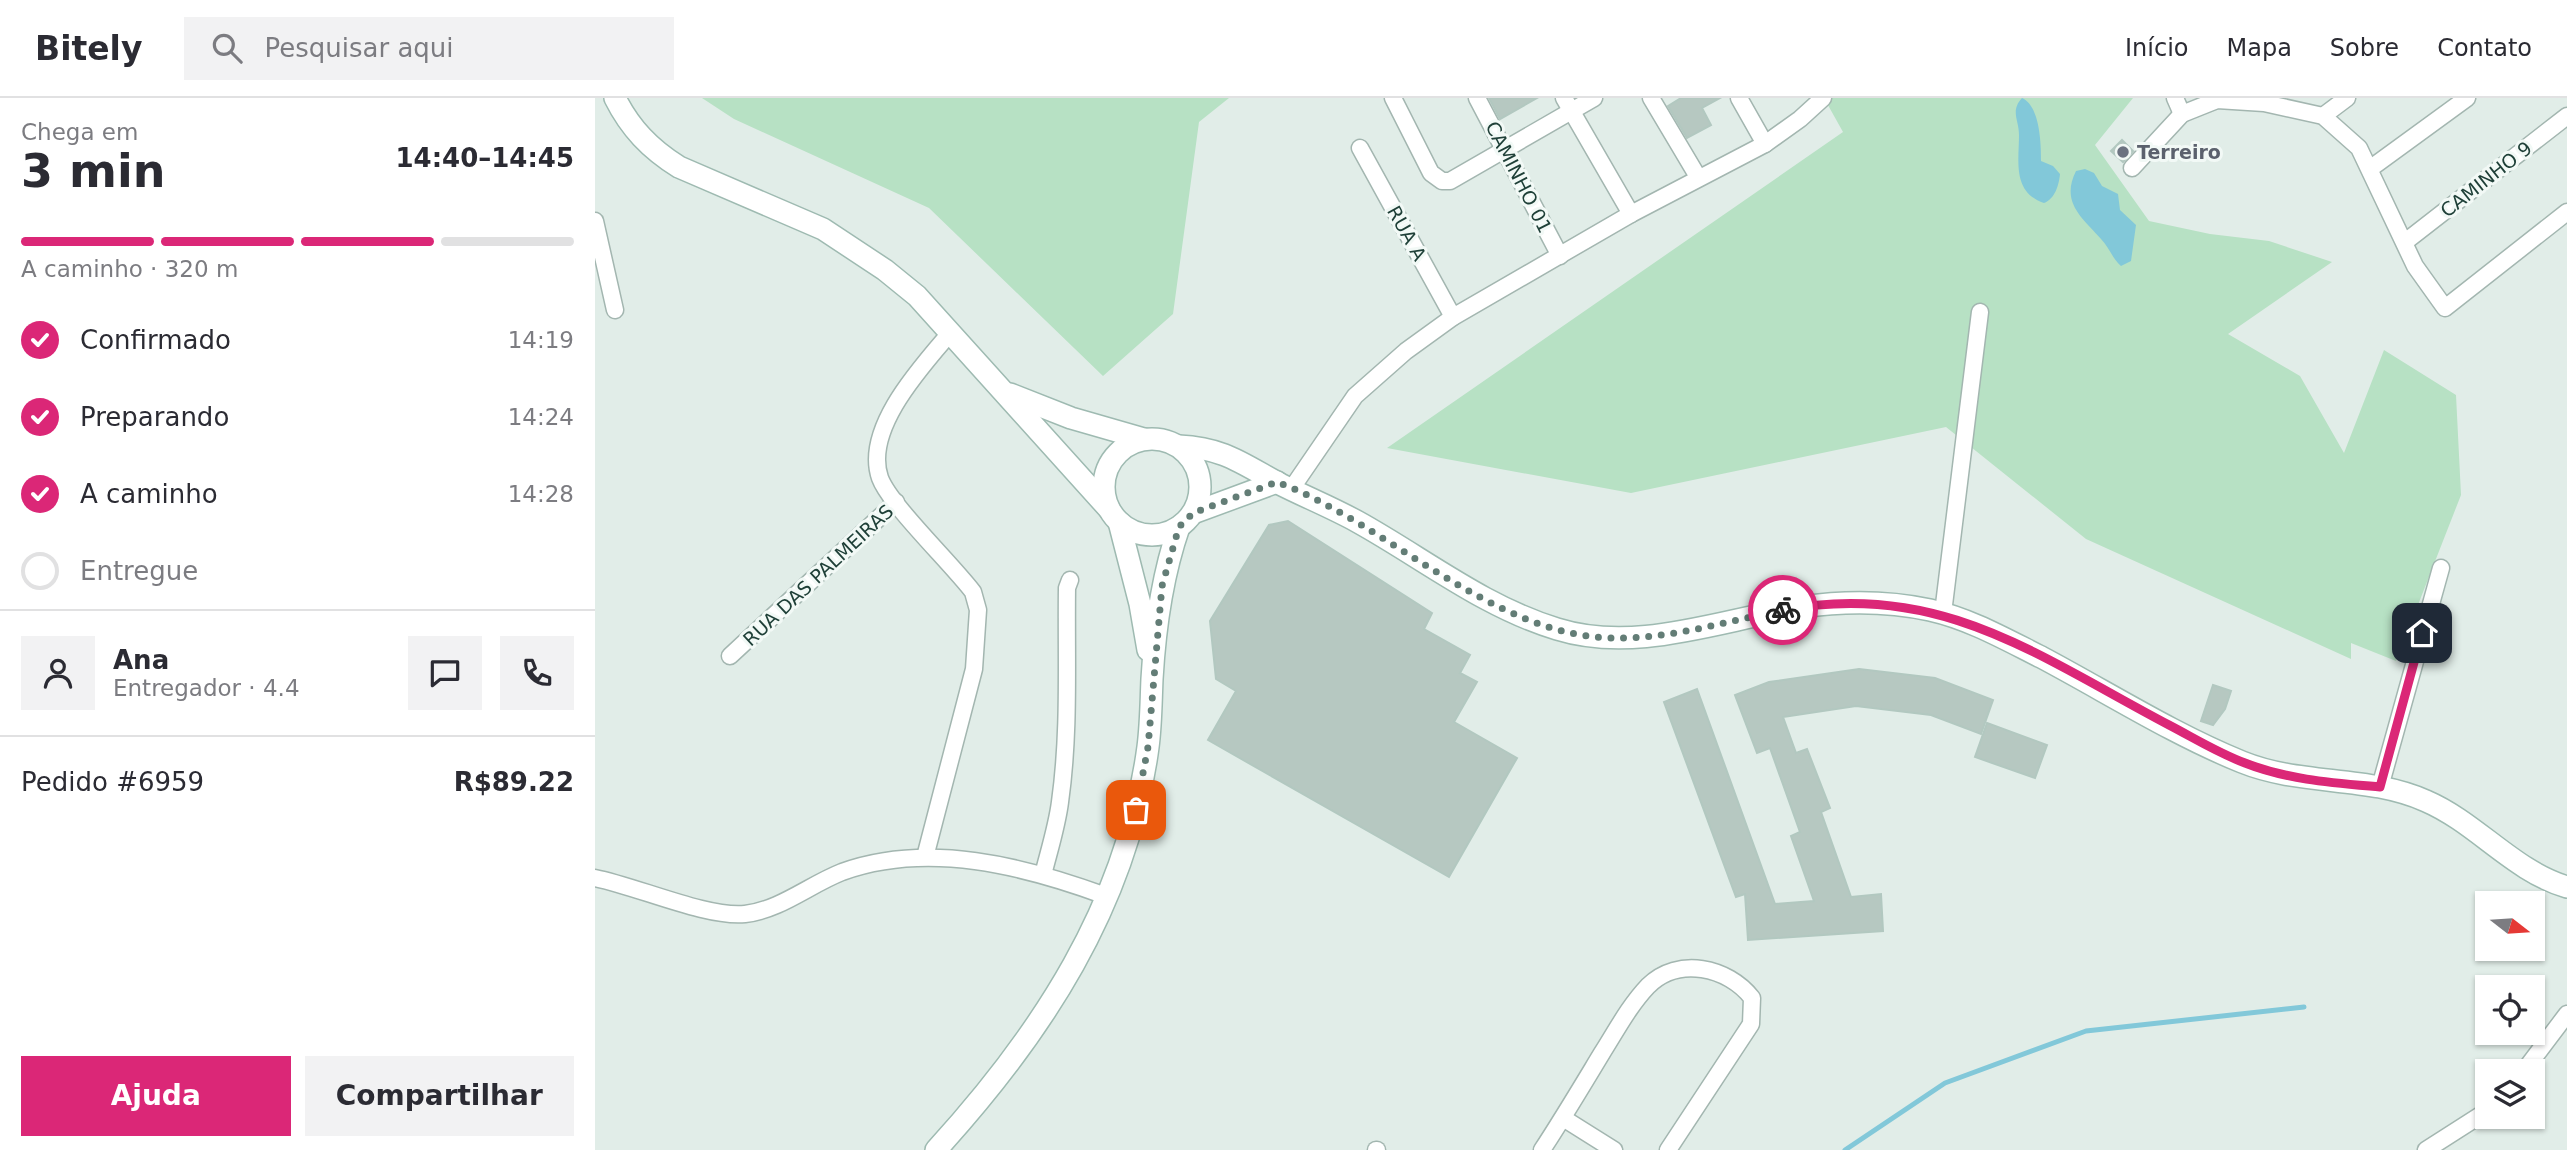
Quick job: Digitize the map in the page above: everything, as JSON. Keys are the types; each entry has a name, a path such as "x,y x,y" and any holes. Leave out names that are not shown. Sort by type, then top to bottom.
{"main road":[{"path":"615,98 625,118 657,153 679,167 823,229 901,282 951,332 1114,516 1132,531 1148,535 1164,534 1186,520 1284,485"},
{"path":"1005,392 1071,418 1144,439 1168,441 1179,446 1231,456 1359,523 1470,591 1542,625 1577,635 1640,638 1830,603 1872,603 1943,613 2001,636 2246,764 2290,776 2380,787 2406,793 2444,810 2533,873 2567,887"},
{"path":"1144,439 1128,445 1114,457 1105,473 1104,491 1140,604 1152,678"},
{"path":"936,1150 993,1083 1054,1001 1107,897 1131,832 1142,787 1162,586 1186,520 1199,499 1199,477 1190,456 1179,446"}],"street":[{"path":"1393,98 1435,178 1450,181 1505,151 1568,105 1594,98"},
{"name":"CAMINHO 01","path":"1477,98 1560,256"},
{"path":"1651,98 1698,177"},
{"path":"1739,98 1765,145"},
{"path":"1284,485 1355,396 1405,351 1453,317 1632,214 1698,177 1765,145 1800,120 1823,98"},
{"path":"2175,98 2182,114"},
{"path":"2323,116 2347,98"},
{"path":"2371,168 2467,98"},
{"path":"2132,167 2182,114 2218,99 2264,103 2323,116 2359,148 2371,168 2415,265 2445,308 2567,212"},
{"path":"1568,105 1632,214"},
{"name":"CAMINHO 9","path":"2405,242 2567,116"},
{"name":"RUA A","path":"1360,148 1453,317"},
{"path":"595,220 615,310"},
{"path":"1943,613 1980,312"},
{"path":"896,502 880,477 881,445 887,426 902,389 951,332"},
{"name":"RUA DAS PALMEIRAS","path":"730,656 896,502 973,592 978,610 974,669 925,857"},
{"path":"2380,787 2441,568"},
{"path":"1043,875 1059,805 1064,767 1068,703 1067,588 1070,580"},
{"path":"595,878 685,904 743,914 777,905 840,873 867,864 925,857 965,860 1043,875 1107,897"},
{"path":"1542,1150 1629,1009 1649,985 1666,973 1690,969 1719,971 1742,984 1752,998 1751,1024 1668,1150"},
{"path":"2533,1059 2567,1014"},
{"path":"1563,1118 1614,1150"},
{"path":"2426,1150 2475,1119"}],"green space":[{"path":"702,98 1229,98 1199,122 1173,314 1103,376 929,208 734,119"},
{"path":"1824,98 2133,98 2095,145 2149,221 2210,234 2269,241 2332,262 2228,334 2300,376 2344,453 2384,350 2456,395 2461,495 2396,661 2351,643 2351,659 2086,539 1946,427 1631,493 1387,448 1843,132"}],"water":[{"path":"2022,98 2028,102 2036,117 2041,161 2053,166 2060,174 2054,195 2044,203 2027,191 2019,175 2016,107"},
{"path":"2085,169 2094,173 2102,186 2118,194 2120,210 2136,225 2131,261 2121,266 2081,217 2072,201 2072,182 2076,171"}],"building":[{"path":"1489,98 1537,98 1500,119"},
{"path":"1681,98 1720,98 1702,108 1711,125 1687,138 1668,106"},
{"name":"Terreiro","path":"2122,140 2133,151 2123,162 2111,151"},
{"path":"1288,521 1432,613 1424,629 1470,655 1460,673 1477,682 1454,722 1517,758 1449,877 1208,740 1236,691 1216,679 1210,621 1269,525"},
{"path":"1859,669 1935,678 1993,700 1981,734 1931,715 1856,706 1783,717 1796,753 1807,749 1830,808 1821,812 1851,897 1881,894 1883,931 1748,940 1745,894 1736,897 1664,702 1697,689 1775,904 1814,901 1791,836 1800,832 1770,748 1757,753 1735,695 1769,682"},
{"path":"2213,685 2231,691 2225,709 2213,725 2201,721"},
{"path":"1987,723 2047,745 2035,778 1975,757"}],"waterway":[{"path":"1845,1150 1945,1083 2086,1031 2304,1007"}],"way so far":[{"path":"1136,810 1148,747 1162,586 1179,527 1193,513 1277,482 1359,523 1470,591 1542,625 1577,635 1612,639 1640,638 1783,610"}],"place":[{"name":"Terreiro","path":"2123,152"}],"route":[{"path":"1783,610 1830,603 1872,603 1943,613 2001,636 2222,754 2246,764 2299,778 2380,787 2422,633"}]}
